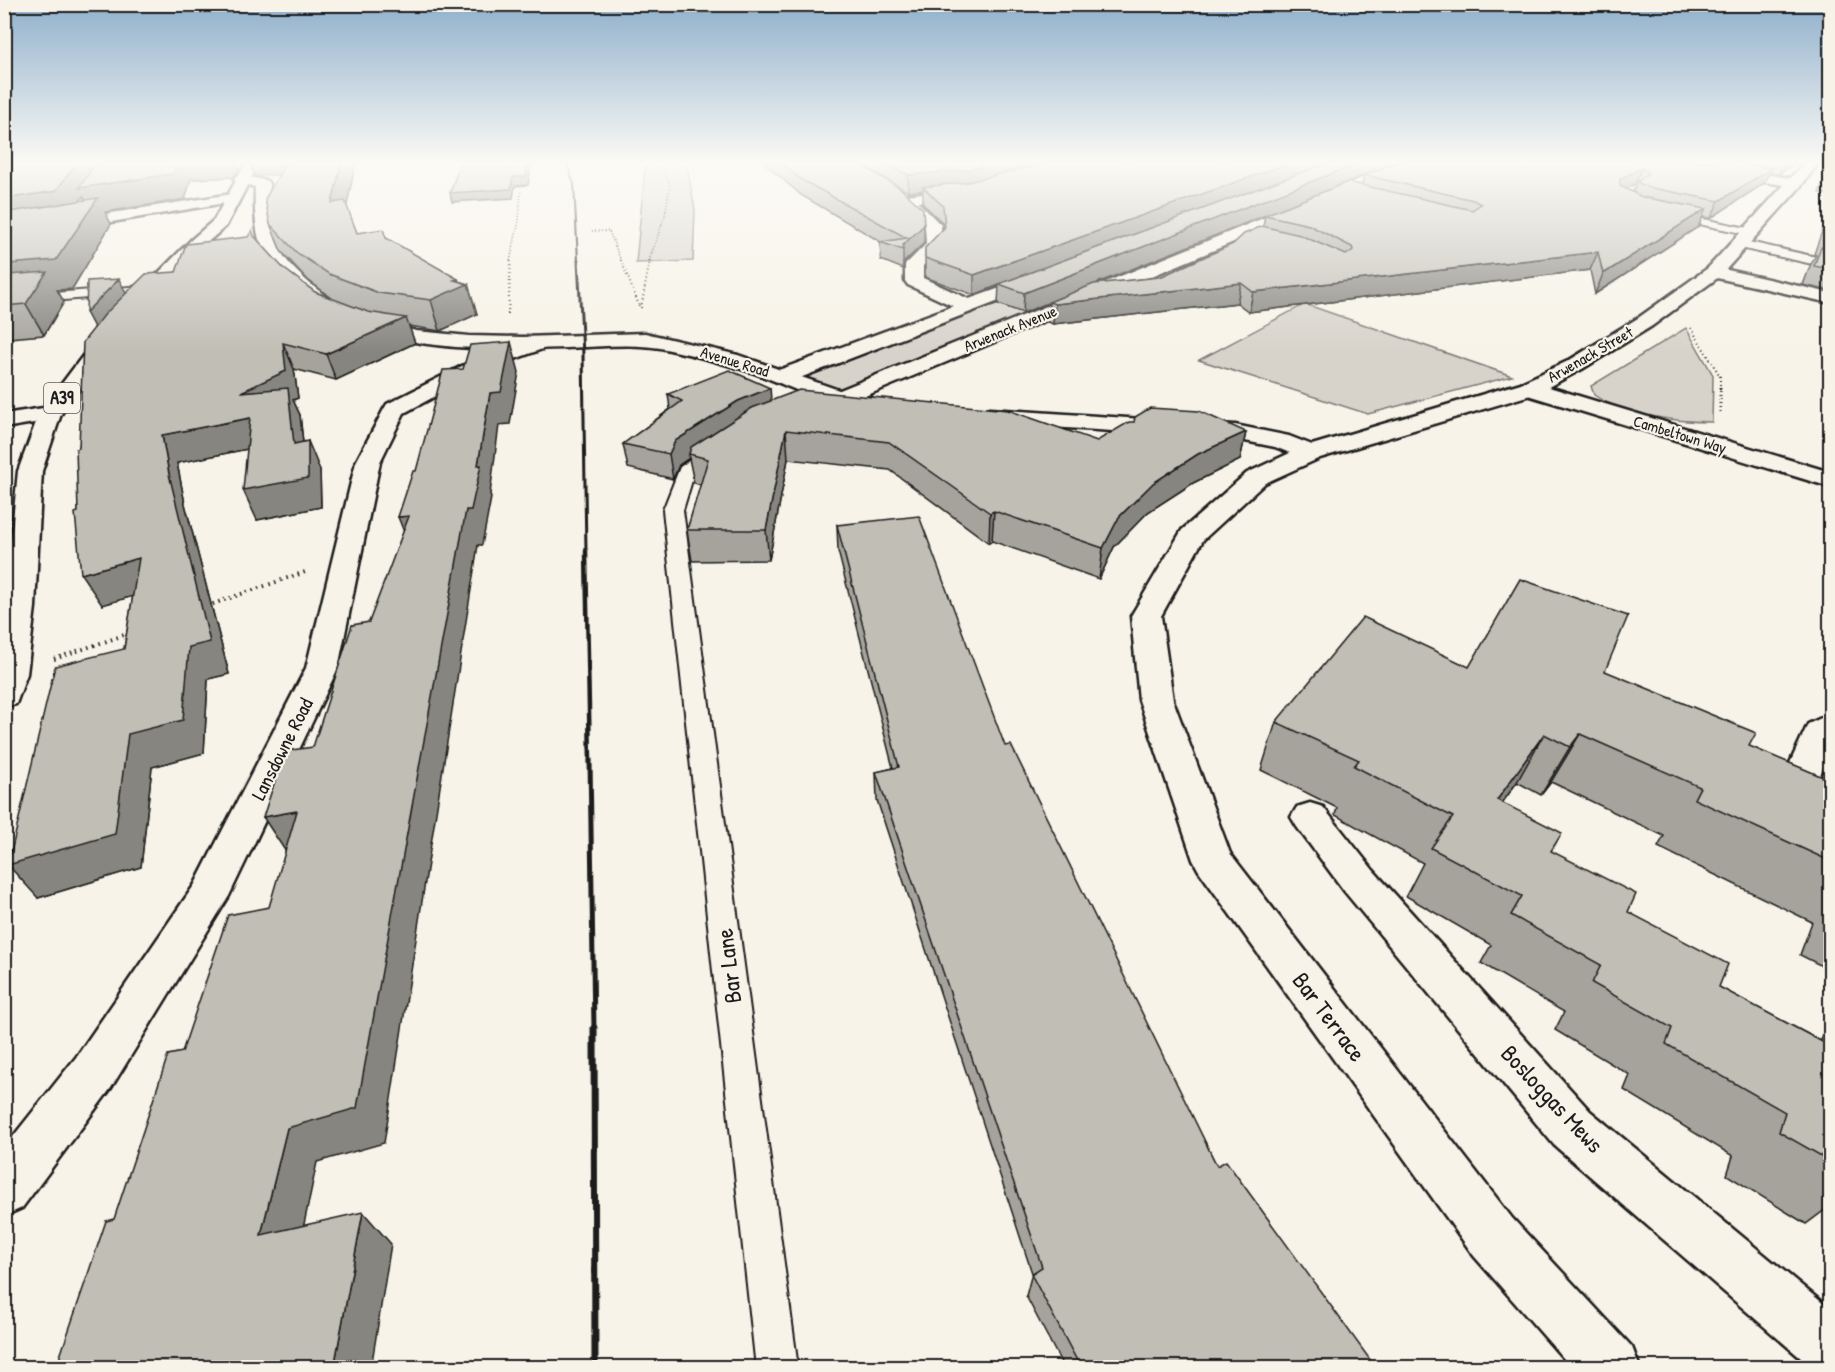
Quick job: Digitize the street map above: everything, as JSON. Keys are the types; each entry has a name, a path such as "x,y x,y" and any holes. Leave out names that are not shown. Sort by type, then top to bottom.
{"street":[{"path":"4,235 69,225"},
{"name":"A39","path":"4,696 11,674 12,610 30,471 50,414 110,333 197,243 218,225"},
{"path":"264,225 271,253 300,286 332,310"},
{"path":"933,225 934,245 914,265 914,281 969,306"},
{"name":"Arwenack Avenue","path":"838,399 1258,225"},
{"name":"Arwenack Street","path":"1146,616 1192,536 1256,478 1311,453 1529,388 1575,365 1658,312 1714,272 1758,225"},
{"name":"Arwenack Avenue","path":"784,376 1059,272"},
{"path":"1714,272 1830,298"},
{"name":"Avenue Road","path":"353,318 385,331 462,342 541,343 642,339 716,353 784,376 838,399 884,405"},
{"name":"Lansdowne Road","path":"4,1190 94,1071 209,896 322,668 368,462 395,409 475,367 541,343"},
{"name":"Cambeltown Way","path":"1529,388 1830,480"},
{"path":"4,421 50,414"},
{"path":"965,415 1235,432 1281,441 1311,453"},
{"name":"Bar Terrace","path":"1146,616 1156,700 1213,860 1493,1237 1611,1368"},
{"path":"1830,726 1820,732 1801,778 1830,836"},
{"name":"Bosloggas Mews","path":"1310,817 1359,881 1572,1128 1830,1346"}],"lane":[{"path":"1701,225 1825,263 1830,251"},
{"path":"1232,252 1235,247 1256,238 1239,233"},
{"path":"25,299 155,288"},
{"path":"1079,299 1123,295"},
{"path":"806,408 838,399"},
{"name":"Bar Lane","path":"730,442 686,471 673,510 777,1368"}],"path":[{"path":"495,343 507,328 510,263 518,225"},
{"path":"592,231 609,231 640,309 646,271 662,225"},
{"path":"1658,312 1692,328 1720,376 1721,446"},
{"path":"201,608 346,558"},
{"path":"11,674 134,631"}],"shaded area":[{"path":"640,225 694,225 693,261 636,263"},
{"path":"1188,225 1254,225 838,396 793,376"},
{"path":"1305,304 1512,376 1368,414 1199,360"},
{"path":"1686,328 1713,375 1712,422 1683,421 1651,416 1620,408 1594,395 1591,386"}],"building":[{"path":"4,225 80,225 56,260 4,266"},
{"path":"271,225 354,225 357,233 383,229 386,238 458,279 454,280 468,284 431,300 379,293 329,274 296,252"},
{"path":"883,225 924,225 903,245 903,250 880,242 907,238"},
{"path":"945,225 1115,225 974,275 925,258 925,248"},
{"path":"1159,225 1199,225 1024,293 999,284"},
{"path":"1309,225 1681,225 1603,274 1598,252 1253,292 1241,283 1055,304 1049,302 1094,284 1160,277 1233,244 1244,234 1262,226 1300,235 1346,255 1353,250 1352,247"},
{"path":"1828,225 1830,225 1830,237 1824,236"},
{"path":"252,230 254,236 283,268 315,292 368,312 406,318 326,354 283,343 286,371 241,392 288,388 294,444 308,441 308,478 243,490 250,418 162,435 169,474 210,642 189,647 183,720 128,734 115,834 8,865 55,666 124,649 139,558 81,574 75,513 78,512 76,449 79,448 83,342 106,313 146,274 176,272 186,244 248,237"},
{"path":"1821,247 1830,249 1830,269 1814,266"},
{"path":"47,272 26,304 4,306 4,273 8,275"},
{"path":"119,279 86,312 87,281"},
{"path":"511,342 501,392 490,393 478,465 481,465 471,510 466,510 357,1108 287,1128 261,1235 363,1212 334,1368 56,1368 106,1221 114,1219 168,1055 182,1052 228,915 269,907 297,811 263,817 285,751 313,747 352,625 369,622 409,516 398,517 413,471 416,471 443,370 463,369 470,345"},
{"path":"729,370 770,388 738,401 675,441 669,454 623,444 682,401 668,394"},
{"path":"799,390 1008,410 1097,441 1129,422 1134,422 1135,417 1150,408 1199,411 1246,432 1198,454 1153,483 1119,517 1103,548 994,511 990,513 889,442 786,430 766,530 687,530 708,459 689,454 691,447 752,408"},
{"path":"919,516 1005,746 1011,745 1217,1166 1226,1161 1376,1368 1081,1368 1031,1274 1042,1267 876,772 899,767 837,525"},
{"path":"1520,579 1628,616 1605,671 1756,733 1749,746 1830,780 1830,861 1694,799 1700,787 1580,734 1570,747 1544,734 1497,800 1562,833 1551,851 1636,894 1628,912 1728,964 1719,987 1830,1046 1830,1161 1779,1132 1785,1112 1666,1044 1672,1028 1592,983 1601,965 1511,915 1522,896 1431,848 1453,817 1354,766 1359,760 1276,722 1363,617 1469,667"}],"railway":[{"path":"576,225 578,261"},
{"path":"578,260 583,354 586,552"},
{"path":"586,551 590,762"},
{"path":"590,760 594,1030"},
{"path":"594,1028 595,1368"}]}
